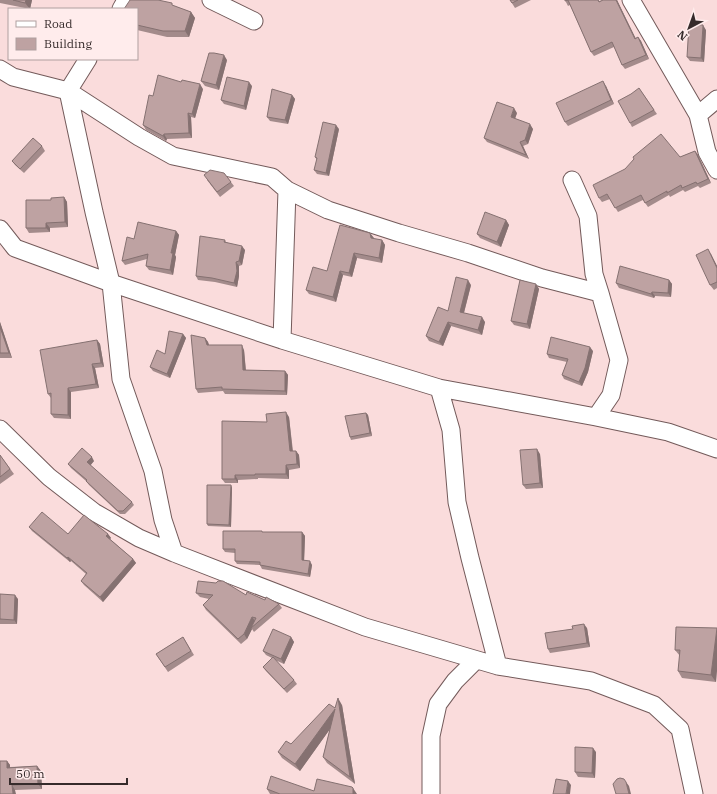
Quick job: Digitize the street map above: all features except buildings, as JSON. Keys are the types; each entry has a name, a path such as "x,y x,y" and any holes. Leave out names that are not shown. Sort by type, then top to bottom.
{"street":[{"path":"211,0 254,21"},
{"path":"631,0 698,115 707,152 717,170"},
{"path":"87,60 68,91 111,283 120,379 153,471 162,520 174,553"},
{"path":"0,69 12,77 68,91 139,137 173,156 272,177 287,190 328,210 468,253 542,278 600,293"},
{"path":"698,115 717,99"},
{"path":"572,180 588,216 594,274 619,360 611,395 596,417"},
{"path":"282,340 287,190"},
{"path":"0,230 15,248 111,283 282,340 439,388 668,432 717,449"},
{"path":"439,388 451,430 457,502 498,666"},
{"path":"0,429 49,477 94,512 139,538 174,553 364,627 498,666 591,681 654,705 680,729 694,794"},
{"path":"431,794 431,736 438,704 455,681 476,660"}]}
